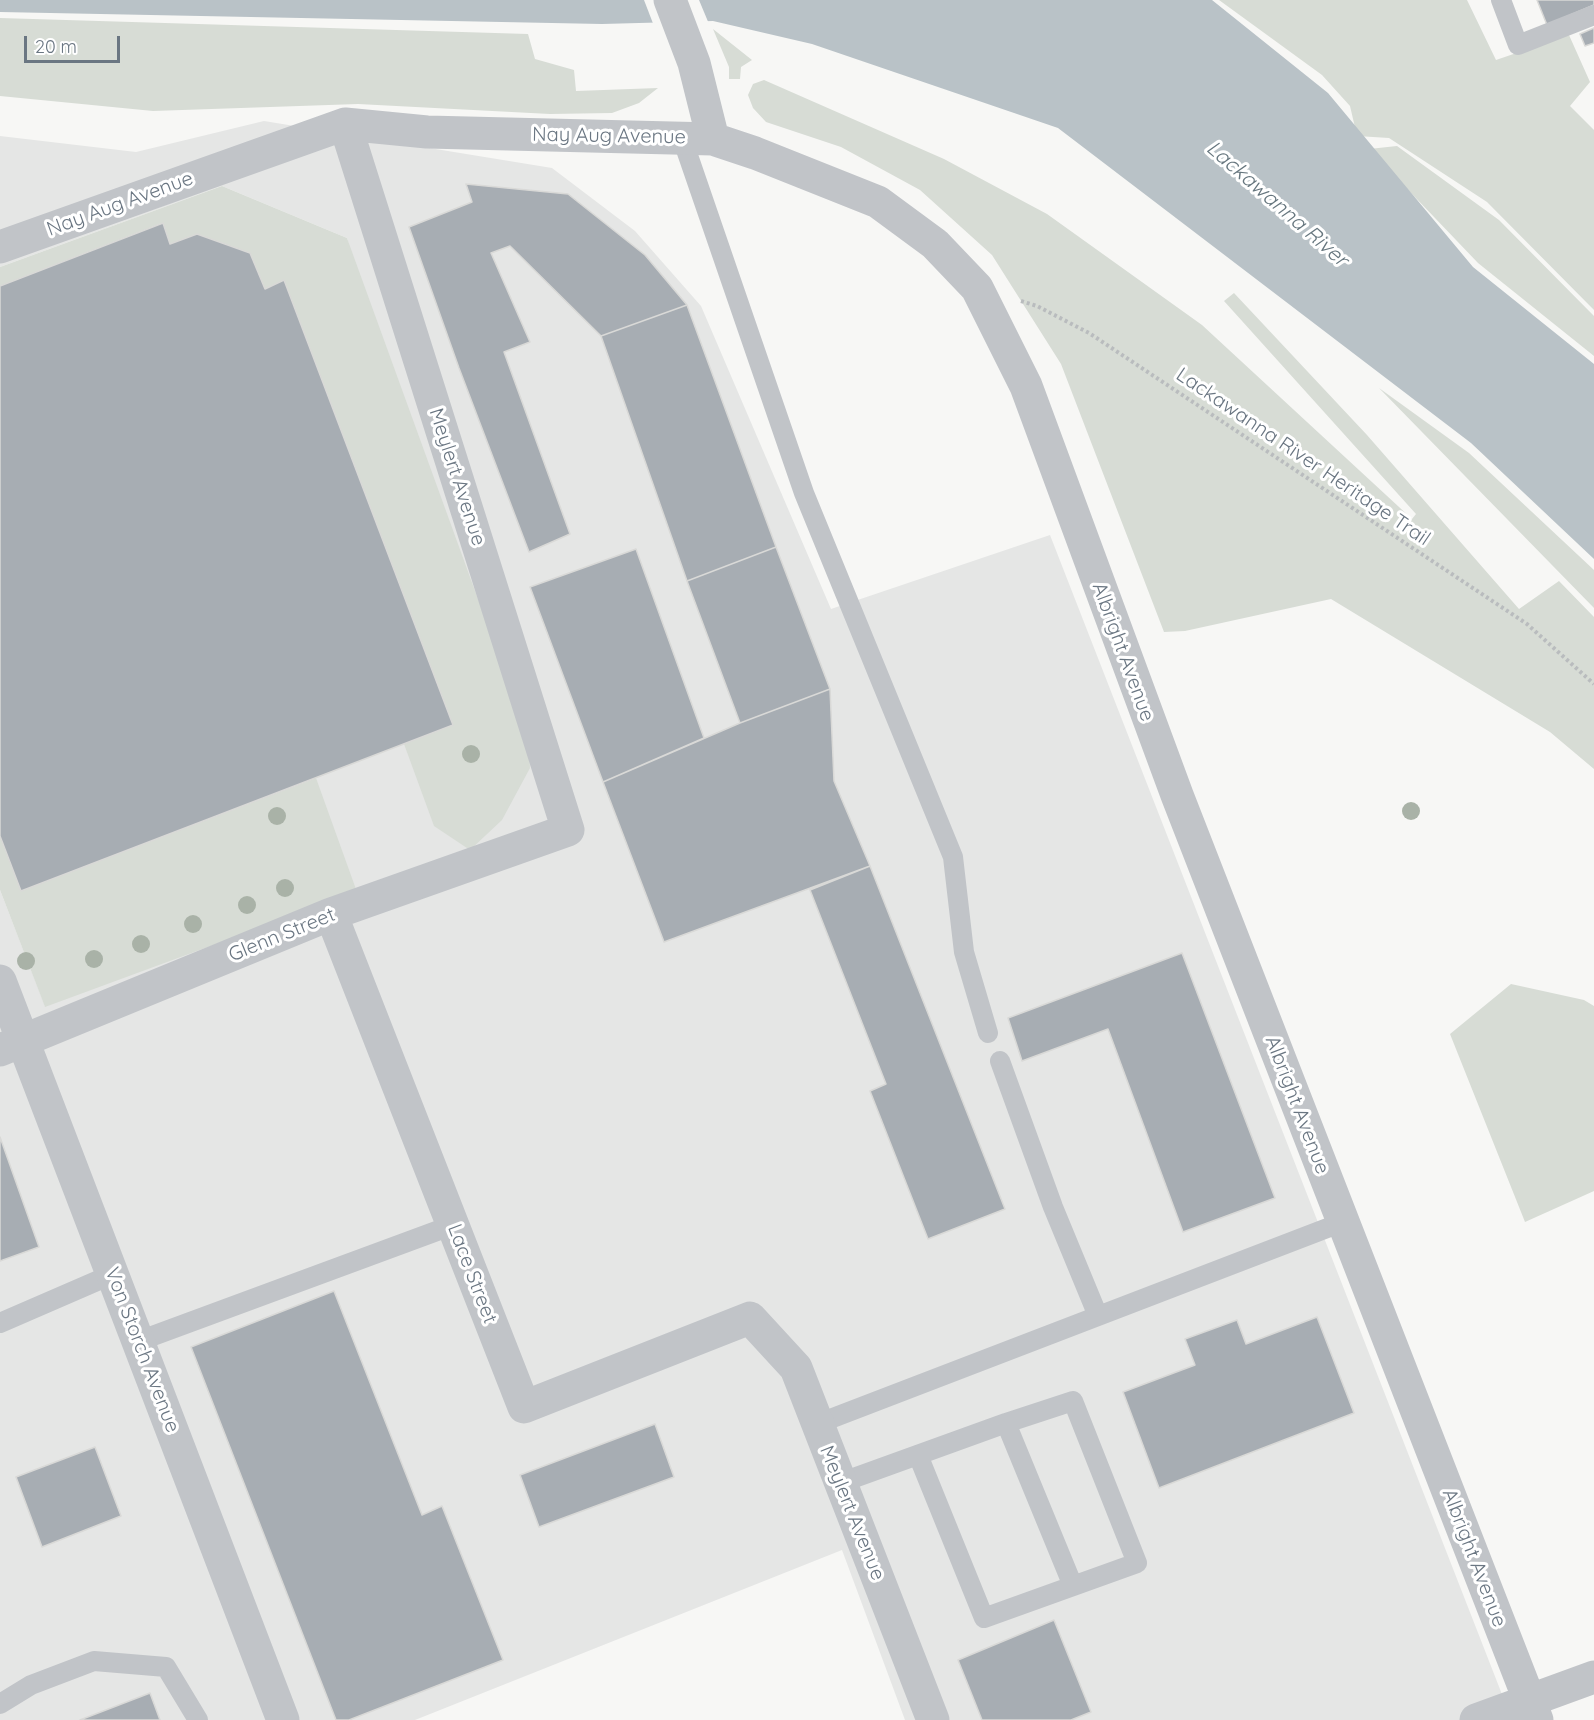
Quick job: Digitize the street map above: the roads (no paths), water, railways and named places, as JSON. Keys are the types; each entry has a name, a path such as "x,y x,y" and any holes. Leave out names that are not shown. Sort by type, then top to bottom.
{"street":[{"path":"670,0 694,63 698,139"},
{"name":"Nay Aug Avenue","path":"0,247 345,124 427,132 698,139 755,153 878,202 935,244 977,288 1026,386 1063,489"},
{"name":"Meylert Avenue","path":"345,124 568,830"},
{"name":"Albright Avenue","path":"1063,489 1177,795 1533,1710"},
{"name":"Glenn Street","path":"12,1046 331,915 568,830"},
{"name":"Lace Street","path":"331,915 524,1407 750,1318"},
{"name":"Von Storch Avenue","path":"0,981 12,1046 113,1274 283,1720"},
{"name":"Meylert Avenue","path":"750,1318 796,1368 933,1720"},
{"path":"1476,1720 1533,1710 1594,1677"}],"lane":[{"path":"1501,0 1518,45 1594,15"},
{"path":"698,139 804,493 953,857 964,952 988,1033"},
{"path":"1000,1061 1053,1207 1098,1316"},
{"path":"817,1425 1343,1222"},
{"path":"139,1341 453,1225"},
{"path":"0,1323 113,1274"},
{"path":"840,1483 1006,1423 1073,1401 1137,1563 984,1618 918,1455"},
{"path":"1006,1423 1073,1586"},
{"path":"0,1704 31,1685 94,1661 166,1667 198,1720"}],"water":[{"name":"Lackawanna River","path":"0,0 1212,0 1328,93 1473,267 1594,364 1594,559 1471,443 1058,128 812,44 713,21 602,24 0,12"}]}
